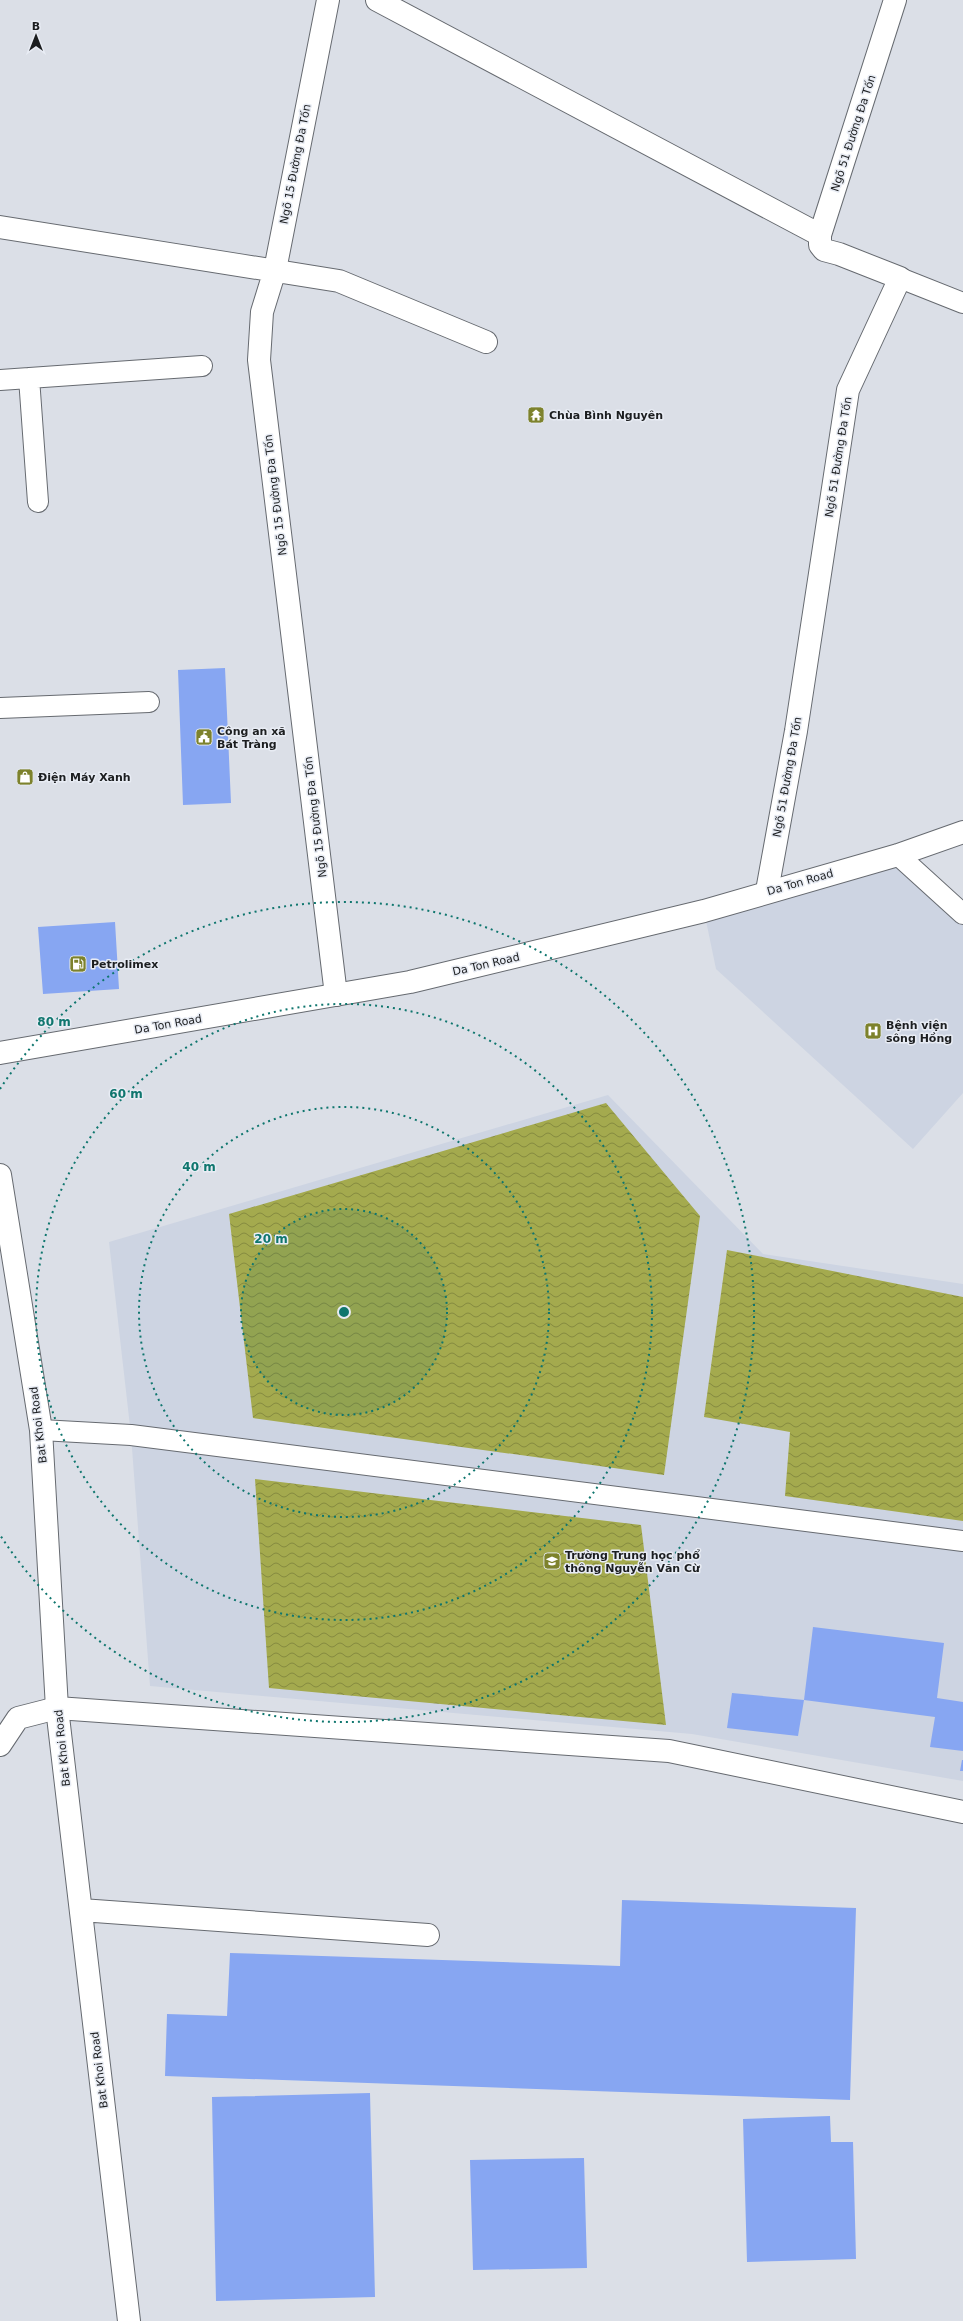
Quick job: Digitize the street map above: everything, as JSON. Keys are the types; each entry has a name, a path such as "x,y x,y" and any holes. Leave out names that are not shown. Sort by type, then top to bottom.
{"street":[{"name":"Ngõ 15 Đường Đa Tốn","path":"328,0 275,270 262,312 259,360 336,995"},
{"path":"377,0 820,235 820,245 824,250 839,254 900,278"},
{"name":"Ngõ 51 Đường Đa Tốn","path":"820,235 895,0"},
{"path":"0,228 339,281 486,342"},
{"name":"Ngõ 51 Đường Đa Tốn","path":"767,891 796,731 848,390 900,278"},
{"name":"Da Ton Road","path":"0,1053 410,982 704,911 767,891 898,855 963,832"},
{"name":"Bat Khoi Road","path":"0,1175 41,1430 57,1708 129,2321"},
{"path":"0,1746 18,1718 57,1708 669,1751 963,1812"},
{"path":"80,1910 428,1934"}],"lane":[{"path":"900,278 963,303"},
{"path":"0,380 202,366"},
{"path":"29,378 38,502"},
{"path":"0,708 149,702"},
{"path":"898,855 963,914"},
{"path":"41,1430 131,1435 963,1541"}],"shaded area":[{"name":"Bệnh viện sông Hồng","path":"898,855 963,907 963,1093 913,1149 716,969 704,911"},
{"name":"Trường Trung học phổ thông Nguyễn Văn Cừ","path":"608,1095 763,1254 963,1284 963,1781 692,1734 150,1686 131,1435 109,1242"}],"water":[{"path":"606,1103 700,1216 664,1475 253,1418 229,1214"},
{"path":"727,1250 963,1297 963,1521 785,1496 790,1432 704,1417"},
{"path":"255,1479 641,1525 666,1725 269,1688"}],"building":[{"name":"Công an xã Bát Tràng","path":"225,668 231,803 183,805 178,670"},
{"path":"115,922 119,989 43,994 38,927"},
{"path":"813,1627 944,1643 937,1698 963,1702 963,1751 930,1747 935,1717 804,1700"},
{"path":"732,1693 804,1700 798,1736 727,1728"},
{"path":"962,1760 963,1771 960,1771"},
{"path":"622,1900 856,1908 850,2100 165,2076 167,2014 227,2016 230,1953 620,1966"},
{"path":"370,2093 375,2297 216,2301 212,2097"},
{"path":"830,2116 831,2142 853,2142 856,2259 747,2262 743,2119"},
{"path":"584,2158 587,2268 473,2270 470,2160"}],"place":[{"name":"Chùa Bình Nguyên","path":"536,415"},
{"name":"Công an xã Bát Tràng","path":"204,737"},
{"name":"Điện Máy Xanh","path":"25,777"},
{"name":"Petrolimex","path":"78,964"},
{"name":"Bệnh viện sông Hồng","path":"873,1031"},
{"name":"Trường Trung học phổ thông Nguyễn Văn Cừ","path":"552,1561"}]}
